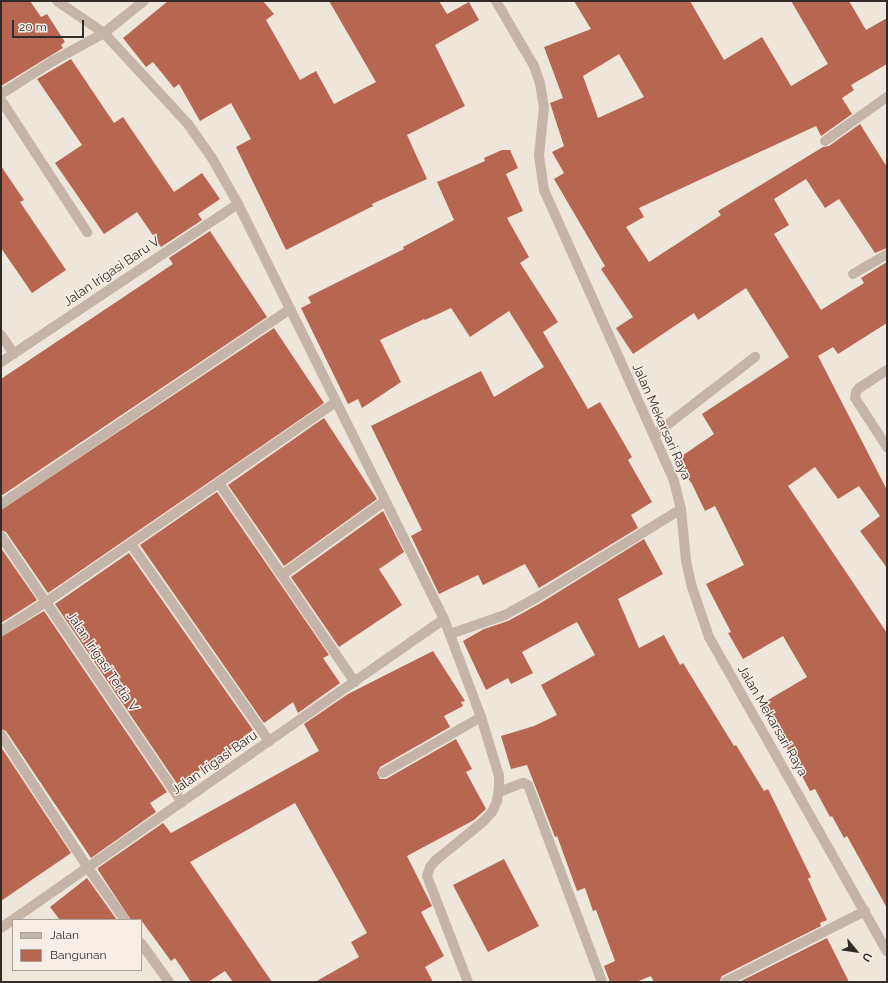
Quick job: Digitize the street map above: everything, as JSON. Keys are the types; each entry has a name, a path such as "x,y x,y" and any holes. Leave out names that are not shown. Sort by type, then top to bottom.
{"street":[{"path":"57,1 104,33 188,124 212,158 238,204 335,403 444,619 481,717 498,776 499,792 492,812 484,821 436,860 430,867 427,876 468,982"},
{"path":"1,94 53,61 104,33 144,1"},
{"name":"Jalan Mekarsari Raya","path":"496,1 534,66 540,84 544,107 540,155 544,190 674,481 681,509 689,574 697,606 709,637 887,951"},
{"path":"825,141 887,97"},
{"path":"1,100 87,232"},
{"name":"Jalan Irigasi Baru V","path":"1,362 238,204"},
{"path":"853,274 887,254"},
{"path":"1,504 290,309"},
{"path":"1,336 14,354"},
{"path":"654,434 755,357"},
{"path":"887,370 859,388 856,392 855,398 887,447"},
{"path":"1,631 131,544 335,403"},
{"path":"219,483 355,682"},
{"path":"282,575 385,501"},
{"path":"450,634 505,615 536,598 681,509"},
{"name":"Jalan Irigasi Tertia V","path":"1,536 182,802"},
{"path":"131,544 269,741"},
{"name":"Jalan Irigasi Baru","path":"14,919 444,619"},
{"path":"382,772 481,717"},
{"path":"1,734 88,868 124,919"},
{"path":"499,792 524,783 528,785 602,982"},
{"path":"725,982 865,911"},
{"name":"Jalan Irigasi Baru","path":"1,928 12,920"},
{"path":"142,944 169,982"}],"building":[{"path":"1,1 30,1 41,17 47,14 65,42 61,45 63,48 1,86"},
{"path":"168,1 263,1 274,14 266,20 300,80 316,71 334,104 376,82 329,1 439,1 447,14 469,2 479,20 435,45 465,106 407,135 427,179 372,204 373,206 286,250 236,147 251,139 231,103 200,121 179,84 174,88 153,62 146,67 123,38"},
{"path":"574,1 690,1 724,60 762,37 791,86 828,64 791,1 849,1 866,30 887,18 887,64 851,85 854,90 842,98 852,114 821,136 816,126 639,208 644,217 626,227 649,262 721,215 718,211 823,147 829,146 860,124 887,167 887,248 875,253 839,199 825,208 806,179 774,199 789,225 774,234 821,310 864,283 861,278 887,262 887,323 838,354 833,347 818,356 887,490 887,568 860,531 880,516 859,486 838,499 815,467 788,486 887,633 887,908 847,836 844,838 832,816 830,817 815,789 810,791 763,703 807,677 783,636 743,659 728,633 731,632 706,584 744,565 715,506 705,511 692,484 676,460 714,434 702,414 789,357 746,288 698,320 694,313 633,354 616,328 633,317 601,269 605,266 554,179 564,173 552,152 564,146 550,103 563,98 544,47 591,29","holes":["619,54 644,97 598,118 583,76"]},
{"path":"71,59 114,123 123,117 174,192 202,173 220,199 198,214 202,220 161,247 137,212 104,234 55,163 82,145 37,79"},
{"path":"502,150 510,150 518,168 506,174 523,211 507,218 529,257 520,263 558,322 543,332 588,409 600,402 632,457 628,460 652,502 631,515 638,528 539,588 525,564 483,585 478,575 439,594 411,536 422,530 371,426 481,371 494,397 544,367 509,311 470,337 451,308 380,340 401,382 362,408 358,399 348,404 301,308 311,303 308,297 404,249 403,247 454,220 437,182 485,161 484,158"},
{"path":"1,166 24,200 20,202 66,270 32,293 1,248"},
{"path":"210,231 267,317 1,496 1,379 173,264 169,258"},
{"path":"274,328 324,403 48,593 6,532 1,530 1,510"},
{"path":"324,418 377,499 284,566 228,485"},
{"path":"217,492 329,655 323,658 340,683 298,713 293,702 264,723 140,545"},
{"path":"383,511 404,552 379,569 402,605 339,647 291,577"},
{"path":"644,539 663,574 618,599 639,648 664,635 680,665 683,663 734,746 736,745 764,791 768,789 811,877 808,879 827,920 820,923 821,926 722,976 719,982 654,982 651,976 636,982 610,982 604,966 615,961 596,910 593,911 585,888 577,891 557,836 555,837 527,765 511,769 501,736 534,726 557,715 541,685 595,655 577,622 522,652 533,673 511,684 508,678 486,690 463,641 484,629 508,621 539,604"},
{"path":"1,548 37,600 1,623"},
{"path":"129,553 253,730 243,737 245,740 178,785 55,604"},
{"path":"44,611 167,792 150,803 156,812 91,858 6,731 1,729 1,637"},
{"path":"433,651 465,701 461,702 463,706 444,716 450,727 380,767 377,773 380,779 386,779 456,739 472,769 466,772 486,809 474,820 407,856 432,906 421,912 444,956 425,967 433,982 315,982 359,957 351,942 367,933 295,803 190,862 272,982 233,982 225,971 208,982 191,982 175,958 171,961 142,921 142,919 130,919 98,868 163,823 171,833 319,751 304,724 348,694"},
{"path":"1,747 71,853 1,901"},
{"path":"504,859 539,926 488,952 453,885"},
{"path":"87,878 116,919 59,919 50,907"},
{"path":"827,938 849,982 739,982"}]}
